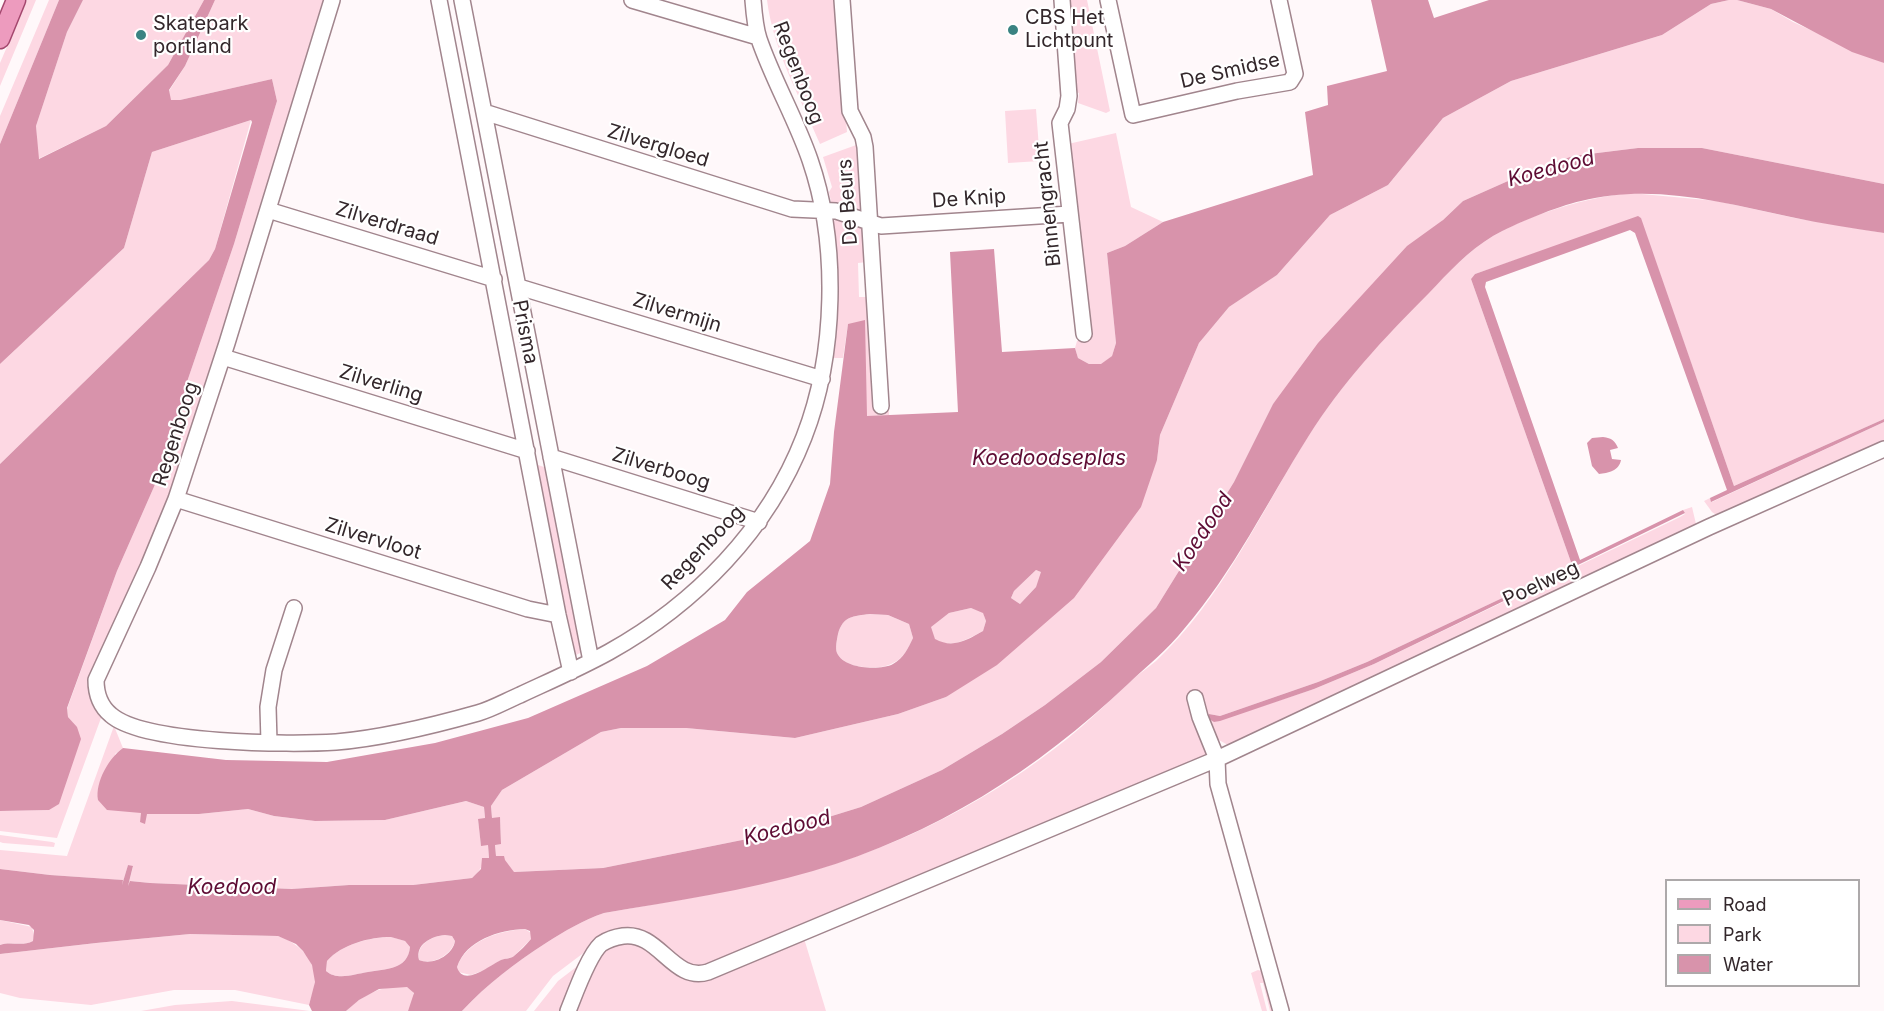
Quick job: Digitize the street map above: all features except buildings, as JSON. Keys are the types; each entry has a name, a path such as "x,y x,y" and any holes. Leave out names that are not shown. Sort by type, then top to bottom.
{"main road":[{"path":"0,39 16,0"}],"street":[{"name":"Regenboog","path":"332,0 223,357 176,499 148,567 99,672 96,689 107,712 114,718 140,728 174,736 230,742 336,742 385,735 482,712 571,672 643,631 678,605 726,561 759,522 795,459 813,414 822,379 830,323 830,305 822,210 810,159 758,37 753,0"},
{"name":"Prisma","path":"439,0 571,672"},
{"name":"Prisma","path":"462,0 591,661"},
{"path":"632,0 758,37"},
{"name":"De Beurs","path":"842,0 850,111 863,137 865,147 881,406"},
{"name":"Binnengracht","path":"1062,0 1070,96 1060,123 1084,334"},
{"name":"De Smidse","path":"1108,0 1133,116 1237,91 1290,82 1295,74 1279,0"},
{"name":"Zilvergloed","path":"484,112 792,209 836,211 871,222"},
{"name":"Zilverdraad","path":"268,210 494,279"},
{"name":"De Knip","path":"871,222 881,226 1070,214"},
{"name":"Zilvermijn","path":"519,287 822,379"},
{"name":"Zilverling","path":"223,357 527,451"},
{"name":"Poelweg","path":"568,1011 584,972 600,945 606,941 620,937 640,937 654,945 684,970 700,975 1217,759 1709,528 1884,449"},
{"name":"Zilverboog","path":"551,457 759,522"},
{"name":"Zilvervloot","path":"176,499 528,609 558,615"},
{"path":"269,742 268,706 274,670 294,608"},
{"path":"1195,698 1217,759 1218,784 1281,1011"}],"green space":[{"path":"27,0 36,0 0,86 0,63"},
{"path":"49,0 59,0 0,144 0,116"},
{"path":"83,0 204,0 168,65 106,126 38,159 36,126 67,32"},
{"path":"215,0 323,0 200,409 176,481 150,548 103,650 101,718 57,838 0,831 0,811 49,810 73,723 68,717 67,709 117,571 164,464 188,379 234,244 277,101 272,79 180,100 170,100 169,91 185,66"},
{"path":"767,0 836,0 847,132 820,144 781,55"},
{"path":"1066,0 1087,0 1110,111 1106,113 1078,103 1079,93 1075,92"},
{"path":"1729,0 1771,9 1793,22 1884,63 1884,184 1702,148 1638,148 1573,156 1535,169 1463,201 1273,404 1234,482 1156,608 1101,662 1045,705 942,770 861,807 777,833 603,868 513,872 504,860 496,857 495,844 501,843 500,818 492,818 491,806 502,790 601,732 621,728 686,728 795,738 898,714 946,697 1157,460 1160,435 1199,343 1229,307 1277,275 1330,215 1388,185 1443,118 1511,81 1662,35 1711,4"},
{"path":"1036,109 1040,161 1008,163 1005,111"},
{"path":"251,120 215,249 209,260 0,464 0,364 124,248 152,152"},
{"path":"1116,133 1131,207 1163,222 1125,246 1107,253 1116,343 1112,356 1101,365 1089,364 1078,358 1075,348 1077,341 1088,340 1068,144"},
{"path":"859,144 864,205 860,210 831,202 829,192 832,187 823,157"},
{"path":"1631,193 1717,201 1795,218 1884,233 1884,419 1734,486 1640,217 1475,274 1471,279 1572,565 1367,662 1318,682 1220,716 1209,714 1214,722 1314,689 1374,664 1680,517 1685,514 1683,510 1692,507 1695,528 1230,746 1215,738 1206,758 1191,760 1174,771 697,971 650,938 598,942 553,976 526,1011 462,1011 512,966 574,926 589,919 604,913 760,884 845,860 913,834 945,818 1038,761 1067,739 1180,637 1201,611 1239,555 1320,418 1380,344 1451,269 1493,236 1524,221 1578,203"},
{"path":"837,217 864,225 867,262 858,263 859,297 870,297 877,407 889,407 889,415 867,417 848,324 843,358 831,358 837,305 837,263 831,225"},
{"path":"1884,422 1884,445 1718,516 1704,501 1710,498 1712,502"},
{"path":"535,464 547,468 584,651 572,657"},
{"path":"1036,570 1042,572 1036,587 1020,604 1011,598 1014,591"},
{"path":"971,608 983,612 986,621 983,631 966,640 954,643 948,644 935,640 930,627 949,613"},
{"path":"888,615 909,624 913,638 900,658 887,666 871,668 854,665 837,653 836,646 840,628 846,620 854,616"},
{"path":"114,726 123,748 115,754 142,814 140,822 147,814 199,814 248,809 274,816 315,821 385,820 466,801 484,807 485,819 478,819 481,845 488,845 489,858 472,878 413,885 349,885 293,889 131,881 128,886 133,867 128,865 122,885 122,880 0,869 0,850 67,856"},
{"path":"0,835 55,843 54,847 3,843 0,842"},
{"path":"0,920 32,927 33,941 25,944 0,945"},
{"path":"525,929 531,933 531,939 513,957 501,960 471,975 458,972 457,967 462,958 476,944 495,935"},
{"path":"190,934 278,936 292,942 309,959 314,973 315,981 309,1005 235,990 174,990 91,1005 20,998 0,993 0,954"},
{"path":"803,935 826,1011 572,1011 587,975 608,945 631,939 684,975"},
{"path":"452,936 455,941 446,954 436,960 419,960 422,945 435,937"},
{"path":"392,937 405,941 410,947 405,960 395,967 346,976 335,976 326,971 327,961 340,950 366,940"},
{"path":"588,958 564,1011 534,1011 558,981"},
{"path":"1258,970 1264,972 1277,1011 1270,1011 1263,983 1260,983 1267,1011 1262,1011 1251,973"},
{"path":"390,987 407,987 413,990 414,996 408,1011 346,1011 366,996"},
{"path":"232,1001 310,1011 141,1011 175,1005"}],"water":[{"path":"59,0 83,0 67,32 36,126 39,159 106,126 168,65 204,0 215,0 185,66 169,90 171,100 180,100 272,79 277,101 234,244 188,379 164,464 117,571 67,708 68,717 77,727 81,739 59,804 49,810 0,811 0,464 209,260 215,249 252,122 251,120 152,152 124,248 0,364 0,144"},
{"name":"Koedoodseplas","path":"1371,0 1428,0 1434,18 1489,0 1729,0 1711,4 1662,35 1511,81 1443,118 1388,185 1330,215 1277,275 1229,307 1199,343 1160,435 1157,460 1141,507 1074,598 997,665 946,697 898,714 795,738 686,728 621,728 601,732 502,790 491,806 492,818 500,817 501,844 495,845 496,856 504,856 514,872 603,868 777,833 861,807 942,770 1045,705 1101,662 1156,608 1234,482 1273,404 1318,343 1407,246 1443,220 1463,201 1535,169 1573,156 1638,148 1702,148 1884,184 1884,233 1814,222 1713,201 1660,194 1634,194 1607,196 1571,203 1512,226 1493,236 1475,248 1451,270 1380,344 1334,398 1219,584 1177,637 1093,716 1057,745 982,797 901,839 858,856 762,884 604,913 589,919 574,926 512,966 462,1011 408,1011 414,993 407,987 379,989 359,1000 346,1011 312,1011 309,1005 315,982 312,965 296,944 278,936 190,934 0,954 0,945 25,944 33,941 34,930 29,925 0,920 0,869 123,880 122,885 128,865 133,866 128,886 130,881 292,889 349,885 413,885 472,878 481,869 482,858 489,858 488,845 481,846 478,819 485,818 484,807 466,801 385,820 315,821 274,816 248,809 199,814 147,814 145,824 140,822 141,813 107,810 98,800 101,778 108,764 123,748 226,760 327,762 435,743 528,718 647,666 725,620 747,592 810,541 830,484 834,432 848,324 865,320 867,416 958,412 950,252 994,249 1002,352 1075,348 1078,358 1089,364 1101,364 1112,356 1116,343 1107,253 1125,246 1163,222 1313,175 1305,112 1328,105 1327,86 1387,71","holes":["1036,570 1041,572 1036,587 1020,604 1011,598 1014,591","971,608 983,613 986,621 983,631 966,640 954,643 935,639 931,627 949,613","859,615 888,615 909,624 913,638 900,659 887,666 871,668 854,665 841,658 836,649 840,628 846,620","525,929 530,931 531,939 513,957 501,960 471,975 460,973 457,967 468,950 485,938","440,936 452,936 455,941 450,951 442,958 430,962 419,960 418,954 422,945","391,937 405,941 410,947 408,955 400,964 388,969 341,976 335,976 326,971 327,961 340,950 374,938"]},
{"path":"1737,0 1884,0 1884,63 1852,52 1771,9"},
{"path":"1638,216 1641,218 1734,486 1884,419 1884,422 1711,502 1710,498 1727,490 1635,233 1630,230 1486,282 1485,287 1580,560 1683,510 1685,513 1374,664 1314,689 1220,721 1214,722 1209,719 1209,714 1220,716 1318,682 1367,662 1572,565 1471,279 1475,274"},
{"path":"1603,437 1616,443 1618,448 1610,450 1612,459 1621,460 1616,469 1599,474 1592,466 1587,443 1592,438"}],"place":[{"name":"CBS Het Lichtpunt","path":"1013,30"},
{"name":"Skatepark portland","path":"141,35"}],"water label":[{"name":"Koedood","path":"1551,169"},
{"name":"Koedood","path":"1203,532"},
{"name":"Koedood","path":"787,828"},
{"name":"Koedood","path":"232,888"}]}
